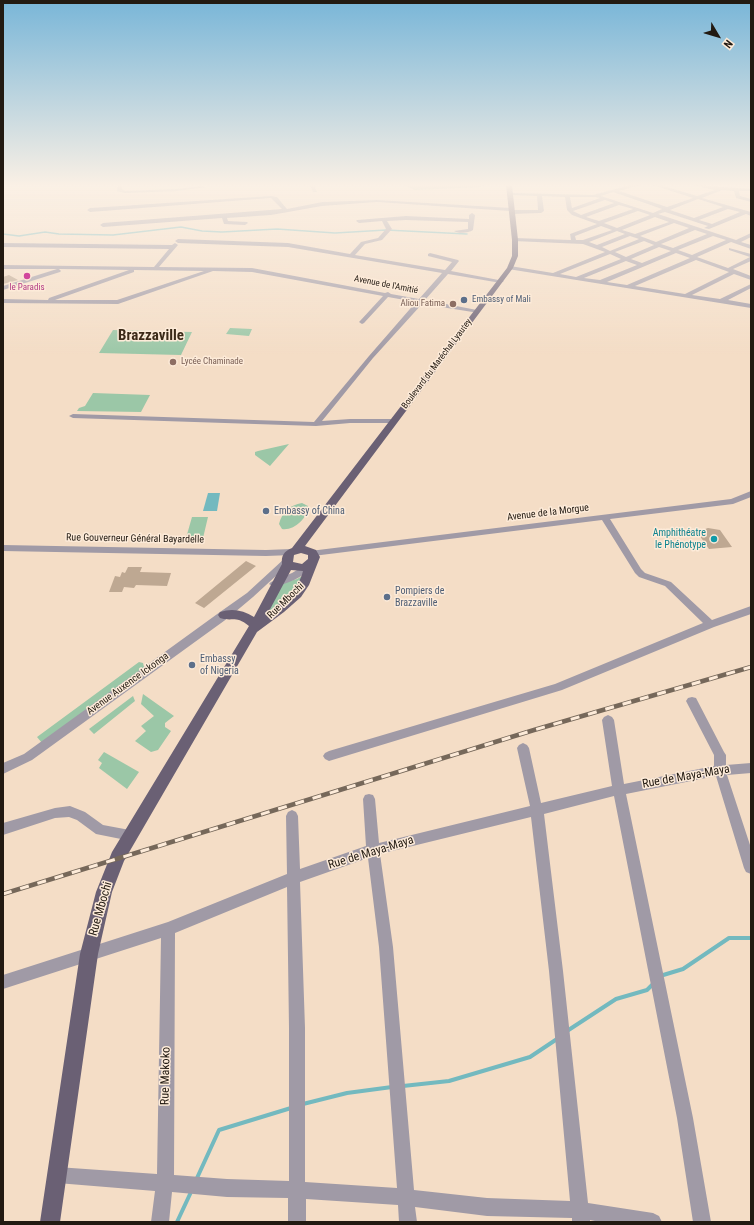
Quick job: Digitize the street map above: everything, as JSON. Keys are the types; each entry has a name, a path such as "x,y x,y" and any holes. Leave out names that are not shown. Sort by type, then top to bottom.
{"main road":[{"name":"Boulevard du Maréchal Lyautey","path":"290,557 501,281 510,268 514,256 515,242"},
{"name":"Boulevard du Maréchal Lyautey","path":"310,560 313,528"},
{"path":"290,557 310,560"},
{"path":"290,557 298,568 310,560"},
{"name":"Rue Mbochi","path":"50,1222 89,954 104,892 118,857 254,628 290,557"},
{"name":"Rue Mbochi","path":"254,628 288,601 303,586 309,574 310,560"},
{"path":"224,616 232,613 245,616 254,628"}],"street":[{"path":"156,268 177,242"},
{"path":"217,242 277,244 352,255 501,281"},
{"path":"352,255 362,243 366,242"},
{"path":"584,242 642,265"},
{"path":"597,247 612,242"},
{"path":"555,274 638,242"},
{"path":"653,242 751,278"},
{"path":"577,278 662,242"},
{"path":"602,282 693,242"},
{"path":"629,286 730,242"},
{"path":"736,242 751,247"},
{"path":"3,245 173,247"},
{"path":"726,256 734,250 751,256"},
{"path":"316,424 371,357 422,301 456,260 430,255"},
{"path":"727,270 751,259"},
{"name":"Avenue de l'Amitié","path":"3,267 156,268 262,271 477,312"},
{"path":"3,288 67,268"},
{"path":"44,302 140,268"},
{"path":"510,268 751,306"},
{"path":"3,302 118,302 217,269"},
{"path":"687,295 734,272"},
{"path":"722,301 751,286"},
{"path":"362,322 388,294"},
{"path":"73,416 316,424 350,421 394,421"},
{"name":"Avenue de la Morgue","path":"310,560 345,550 733,501 751,494"},
{"path":"605,518 638,571 642,575 668,584 710,624"},
{"name":"Rue Gouverneur Général Bayardelle","path":"3,548 266,553 290,557"},
{"name":"Avenue Auxence Ickonga","path":"3,769 28,757 224,616 250,595 290,557"},
{"name":"Avenue Auxence Ickonga","path":"250,595 296,575 310,560"},
{"path":"329,756 558,687 710,624 751,610"},
{"path":"692,701 720,755 720,770 751,868"},
{"path":"608,720 619,790 686,1118 702,1222"},
{"path":"523,748 537,810 556,972 580,1216"},
{"name":"Rue de Maya-Maya","path":"3,982 168,929 293,878 373,850 619,790 720,770 751,768"},
{"path":"369,799 370,824 386,947 408,1222"},
{"path":"3,829 55,813 70,811 81,816 100,830 131,836"},
{"path":"292,816 297,1028 297,1222"},
{"name":"Rue Makoko","path":"160,1222 165,1182 168,929"},
{"path":"57,1175 165,1182 227,1188 297,1190 405,1197 487,1207 653,1222"}],"green space":[{"path":"230,328 252,329 249,336 226,334"},
{"path":"113,330 192,332 181,355 99,353"},
{"path":"93,393 150,395 141,412 77,411 79,408 85,406"},
{"path":"289,444 270,466 255,455 255,452 258,451"},
{"path":"302,503 308,506 306,515 300,523 291,528 282,529 279,524 284,513 290,507"},
{"path":"192,517 208,517 203,538 186,538"},
{"path":"304,575 302,584 264,619 282,583 297,579"},
{"path":"139,662 143,663 144,667 42,743 37,737"},
{"path":"143,694 174,716 165,723 165,727 171,731 158,750 151,752 135,741 146,731 141,726 154,716 141,704"},
{"path":"133,696 135,701 94,734 89,729"},
{"path":"104,752 139,772 127,789 99,768 102,763 98,760"}],"water":[{"path":"208,493 220,493 217,511 203,511"}],"building":[{"path":"9,275 18,280 3,284 3,277"},
{"name":"Amphithéatre le Phénotype","path":"708,528 720,530 732,547 709,549 697,532"},
{"path":"246,561 256,566 204,608 195,603"},
{"path":"128,567 142,567 140,572 171,573 167,586 136,585 134,588 124,587 122,592 109,592 115,576 120,577 122,572 125,573"}],"waterway":[{"path":"660,976 683,969 729,938 751,938"},
{"path":"567,1031 616,999 647,990 653,984"},
{"path":"403,1086 449,1081 530,1057 557,1039"},
{"path":"303,1104 347,1093 392,1087"},
{"path":"197,1178 219,1130 291,1108"},
{"path":"177,1222 191,1192"}],"railway":[{"path":"3,894 534,730 751,667"}],"place":[{"name":"le Paradis","path":"27,276"},
{"name":"Embassy of Mali","path":"464,300"},
{"name":"Aliou Fatima","path":"453,304"},
{"name":"Lycée Chaminade","path":"173,362"},
{"name":"Embassy of China","path":"266,511"},
{"name":"Amphithéatre le Phénotype","path":"714,539"},
{"name":"Pompiers de Brazzaville","path":"387,597"},
{"name":"Embassy of Nigeria","path":"192,665"}],"district":[{"name":"Brazzaville","path":"151,336"}]}
